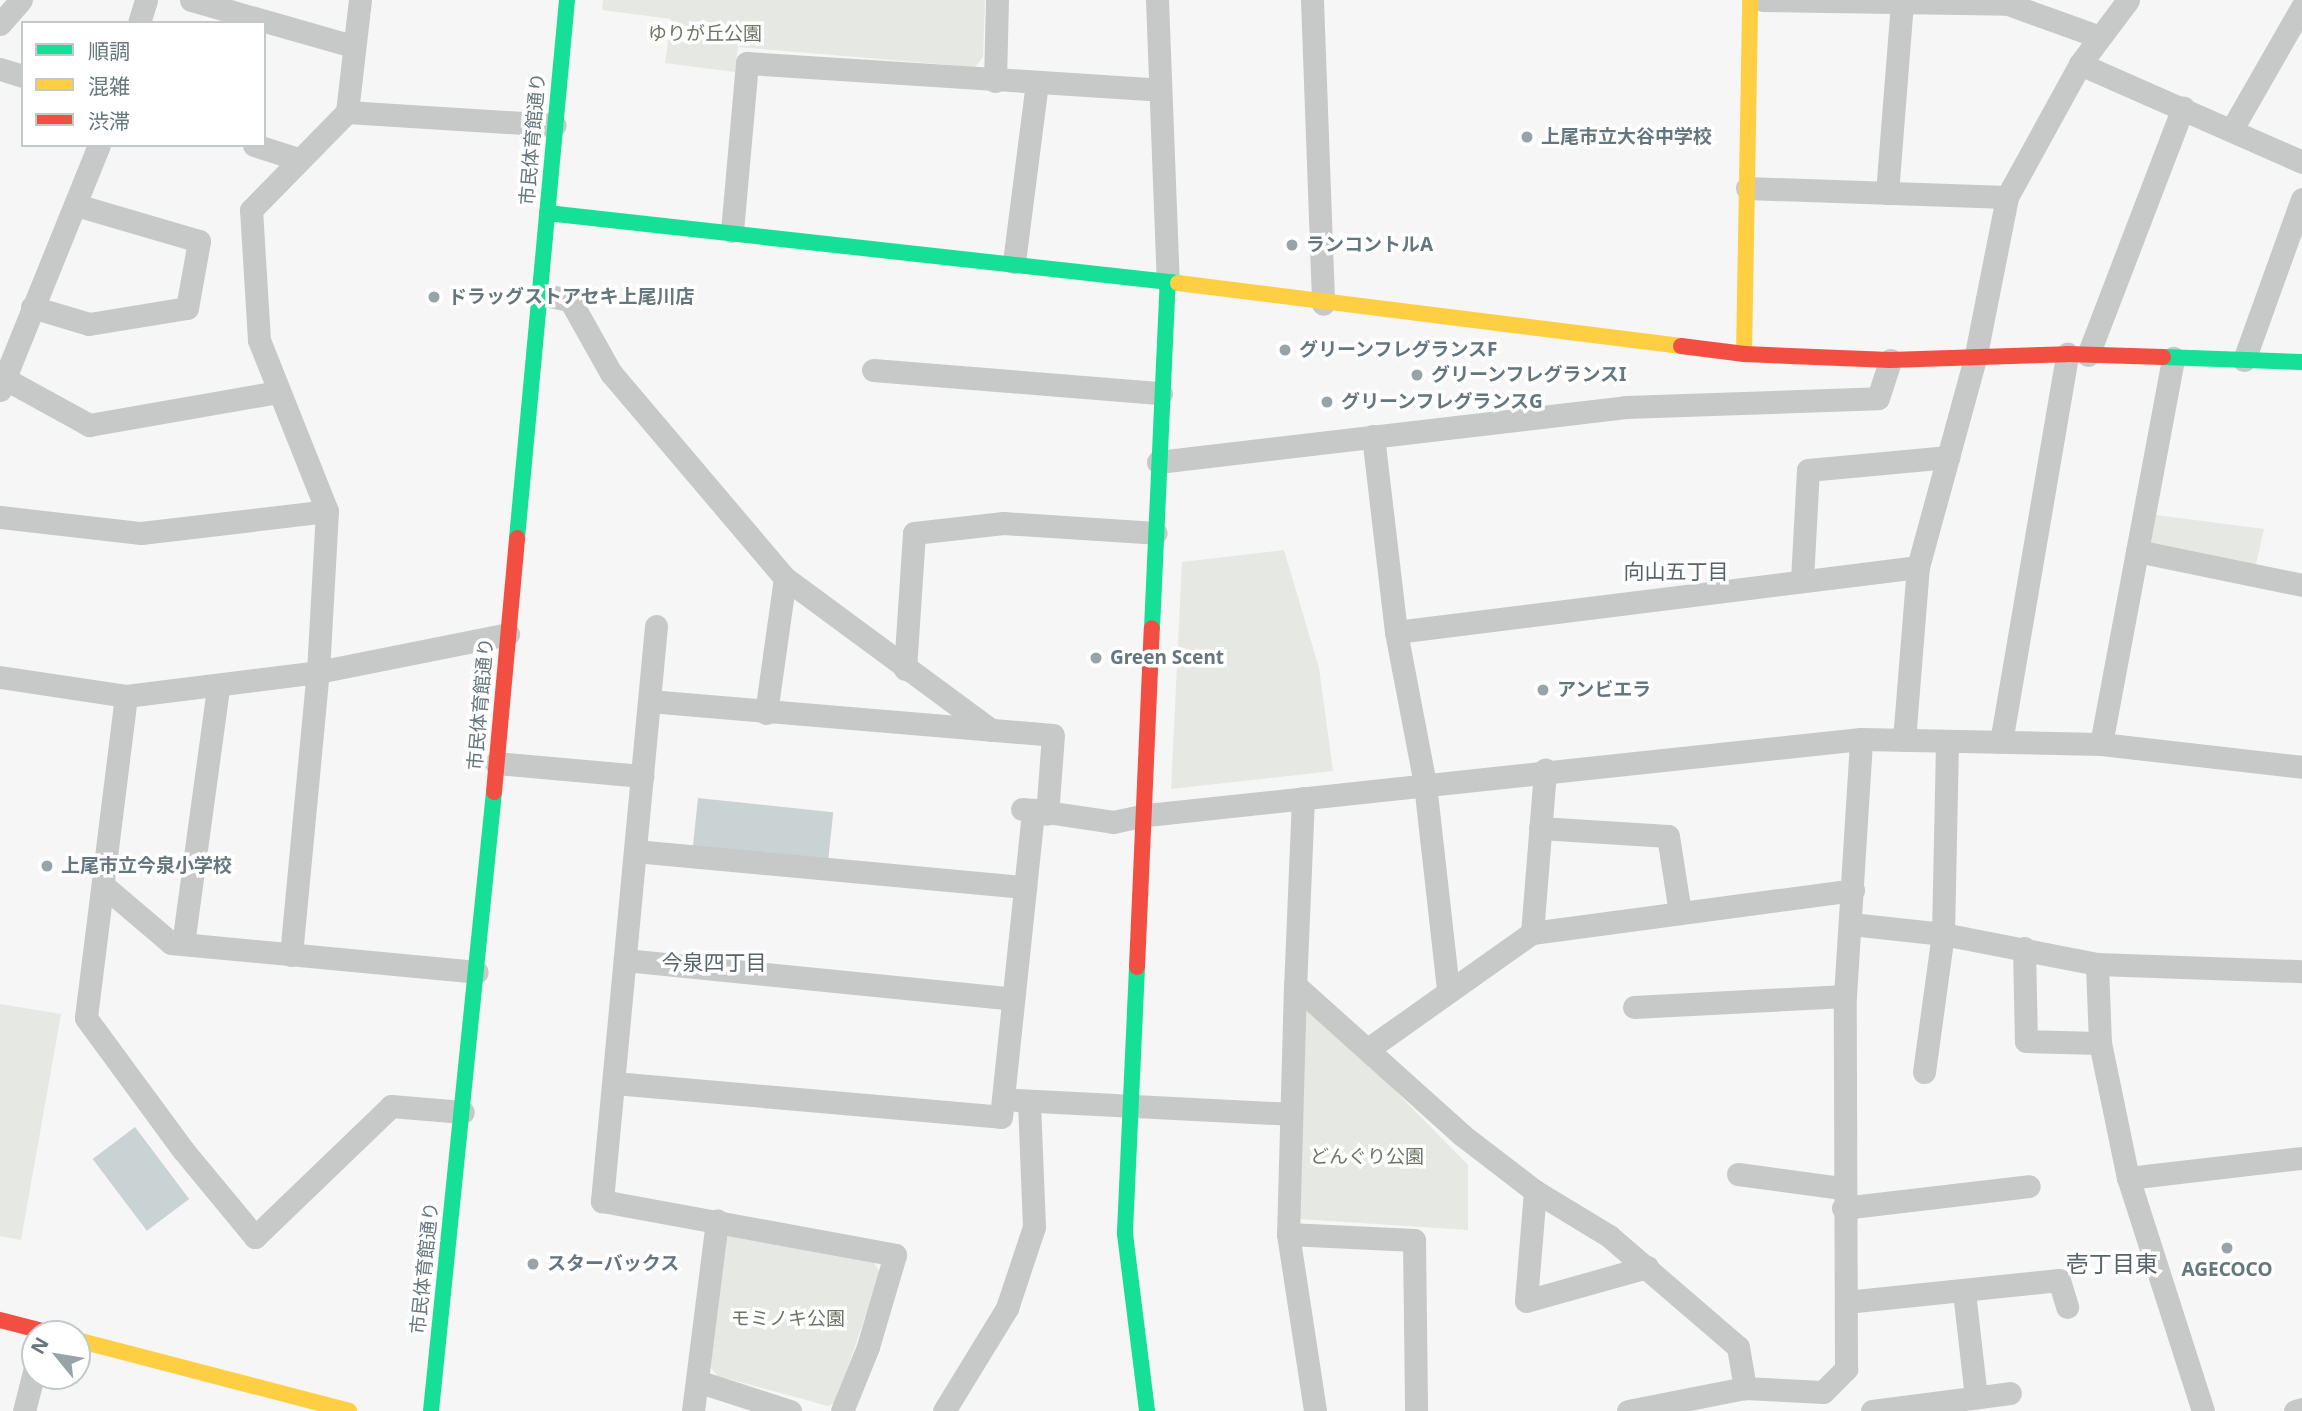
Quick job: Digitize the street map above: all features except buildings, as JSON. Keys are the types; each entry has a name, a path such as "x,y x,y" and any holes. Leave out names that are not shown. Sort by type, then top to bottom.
{"street":[{"path":"0,24 21,0"},
{"path":"140,21 146,0"},
{"path":"191,0 265,21"},
{"path":"291,955 318,672 327,511 259,340 251,211 298,159 347,112 360,0"},
{"name":"市民体育館通り","path":"431,1411 477,972 567,0"},
{"path":"995,81 997,0"},
{"path":"1147,1411 1138,1371 1125,1234 1147,815 1158,462 1168,282 1157,0"},
{"path":"1312,0 1323,304"},
{"path":"1744,354 1750,0"},
{"path":"1763,0 2008,4 2097,36"},
{"path":"1903,740 1918,567 1975,359 2007,197 2097,36 2128,0"},
{"path":"1887,193 1902,2"},
{"path":"2232,129 2300,16"},
{"path":"266,21 353,46"},
{"path":"732,231 747,63 1160,90"},
{"path":"2080,64 2302,162"},
{"path":"0,69 21,75"},
{"path":"1014,262 1037,83"},
{"path":"2001,742 2078,355 2183,108"},
{"path":"347,112 555,125"},
{"path":"98,147 1,381 89,425 278,392"},
{"path":"260,147 298,159"},
{"path":"1747,188 2007,197"},
{"path":"2244,360 2302,199"},
{"path":"32,307 89,324 187,308 199,241 76,205"},
{"path":"547,213 1014,262 1323,304 1744,354 1890,360 2078,355 2302,362"},
{"path":"540,294 570,300 611,373 785,579 991,730"},
{"path":"2101,744 2173,358"},
{"path":"1158,462 1626,407 1878,398 1890,360"},
{"path":"873,370 1161,393"},
{"path":"1373,436 1396,632 1425,785 1448,989"},
{"path":"1802,580 1808,470 1948,457"},
{"path":"0,517 141,533 327,511"},
{"path":"905,669 914,533 1003,523 1156,533"},
{"path":"2137,551 2302,585"},
{"path":"1396,632 1918,567"},
{"path":"766,713 785,579"},
{"path":"656,626 602,1201 895,1255 868,1347 842,1411"},
{"path":"0,677 126,696 218,687 318,672 508,634"},
{"path":"183,944 218,687"},
{"path":"126,696 86,1018 255,1237 391,1106 463,1112"},
{"path":"614,1083 1001,1117 1034,811 1053,735 766,713 649,701"},
{"path":"1034,811 1113,822 1147,815 1545,770 1861,739 2101,744 2302,766"},
{"path":"1628,1411 1670,1407 1745,1388 1825,1401 1846,1369 1843,1198 1845,996 1861,739"},
{"path":"1924,1072 1943,934 1947,741"},
{"path":"496,763 642,776"},
{"path":"1532,933 1545,770"},
{"path":"1303,797 1287,1234 1315,1411"},
{"path":"1540,828 1668,836 1680,913"},
{"path":"635,850 1025,887"},
{"path":"104,886 171,943 477,972"},
{"path":"1368,1049 1448,989 1532,933 1853,890"},
{"path":"1851,924 1943,934 2097,964 2302,971"},
{"path":"2024,948 2026,1041 2101,1043"},
{"path":"625,960 1013,999"},
{"path":"2097,964 2101,1043 2128,1178 2203,1411"},
{"path":"1295,985 1462,1135 1535,1191 1609,1237 1738,1347 1745,1388"},
{"path":"1633,1007 1845,996"},
{"path":"1003,1099 1131,1108 1290,1114"},
{"path":"944,1411 1007,1308 1034,1227 1029,1102"},
{"path":"2128,1178 2302,1158"},
{"path":"1738,1174 1843,1198 2029,1186"},
{"path":"1535,1191 1526,1301 1647,1267"},
{"path":"693,1411 717,1221"},
{"path":"1287,1234 1414,1240 1416,1411"},
{"path":"1846,1302 1964,1292 2059,1280 2067,1307"},
{"path":"1964,1292 1976,1397"},
{"path":"0,1320 21,1326"},
{"path":"91,1344 349,1411"},
{"path":"697,1381 790,1411"},
{"path":"24,1411 29,1390"},
{"path":"1872,1411 2010,1393"},
{"path":"2295,1411 2302,1409"}],"green space":[{"name":"ゆりが丘公園","path":"603,0 985,0 983,57 975,67 738,47 735,72 665,63 671,19 602,10"},
{"path":"2156,515 2264,529 2255,568 2156,550 2151,542"},
{"path":"1284,550 1319,668 1333,771 1171,789 1182,562"},
{"path":"0,1004 61,1014 21,1240 0,1236"},
{"name":"どんぐり公園","path":"1313,1007 1468,1165 1468,1230 1300,1219 1300,1013"},
{"name":"モミノキ公園","path":"731,1233 873,1261 880,1273 836,1402 828,1406 718,1376 708,1365 724,1240"}],"shaded area":[{"path":"698,798 833,812 828,860 693,846"},
{"path":"135,1127 189,1199 147,1231 93,1159"}],"traffic: fast":[{"path":"517,538 567,0"},
{"path":"547,213 1178,283"},
{"path":"1152,628 1168,282"},
{"path":"2163,357 2302,362"},
{"path":"431,1411 494,792"},
{"path":"1137,967 1125,1234 1147,1411"}],"traffic: slow":[{"path":"1744,354 1750,0"},
{"path":"1178,283 1681,346"},
{"path":"91,1344 349,1411"}],"traffic: jam":[{"path":"1681,346 1744,354 1890,360 2067,354 2163,357"},
{"path":"494,792 517,538"},
{"path":"1137,967 1152,628"},
{"path":"0,1320 21,1325"}],"place":[{"name":"上尾市立大谷中学校","path":"1527,137"},
{"name":"ランコントルA","path":"1292,245"},
{"name":"ドラッグストアセキ上尾川店","path":"434,297"},
{"name":"グリーンフレグランスF","path":"1285,350"},
{"name":"グリーンフレグランスI","path":"1417,375"},
{"name":"グリーンフレグランスG","path":"1327,402"},
{"name":"Green Scent","path":"1096,658"},
{"name":"アンビエラ","path":"1543,690"},
{"name":"上尾市立今泉小学校","path":"47,866"},
{"name":"AGECOCO","path":"2227,1248"},
{"name":"スターバックス","path":"533,1264"}],"district":[{"name":"向山五丁目","path":"1676,571"},
{"name":"今泉四丁目","path":"714,962"},
{"name":"壱丁目東","path":"2112,1263"}]}
